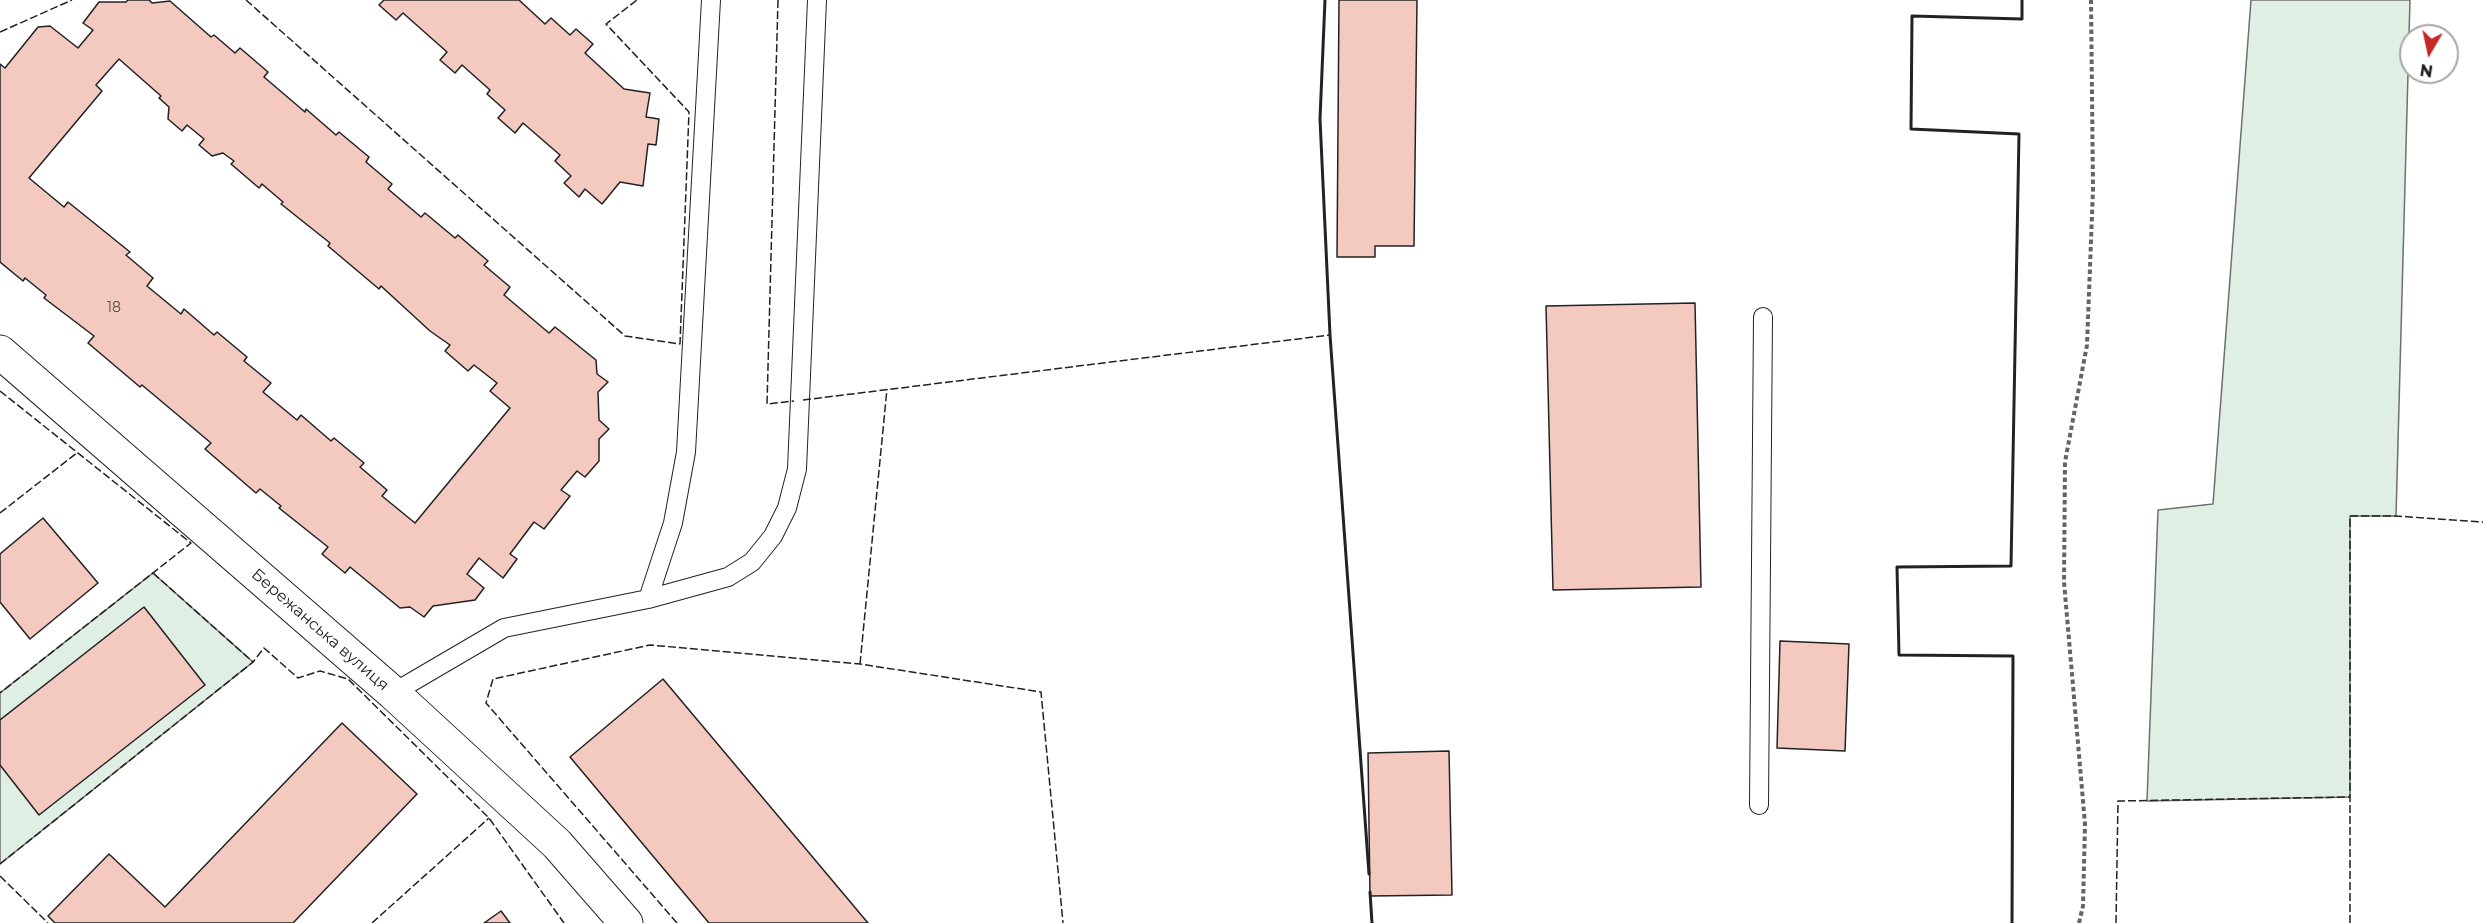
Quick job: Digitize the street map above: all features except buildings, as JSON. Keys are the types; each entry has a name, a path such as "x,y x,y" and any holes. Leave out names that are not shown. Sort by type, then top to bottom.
{"street":[{"name":"Бережанська вулиця","path":"0,352 393,693 557,844 626,923"}],"lane":[{"path":"648,598 673,523 686,452 711,0"},
{"path":"393,693 504,628 648,598 728,577 752,562 773,536 787,508 797,469 817,0"},
{"path":"1759,805 1762,317"}],"path":[{"path":"2079,923 2083,906 2085,824 2064,582 2065,462 2087,345 2093,189 2091,0"}],"green space":[{"path":"2251,0 2410,0 2409,24 2399,24 2399,84 2408,84 2396,516 2350,516 2350,797 2147,801 2158,510 2213,504"},
{"path":"153,573 253,662 0,864 0,693"}],"fence":[{"path":"0,32 72,0"},
{"path":"246,0 625,336 680,344 689,112 606,24 637,0"},
{"path":"778,0 767,404 794,401"},
{"path":"803,400 1330,335"},
{"path":"860,664 887,389"},
{"path":"0,391 191,543 0,693"},
{"path":"0,513 78,452"},
{"path":"2350,923 2350,516 2396,516 2483,522"},
{"path":"153,573 253,662"},
{"path":"677,923 486,703 493,679 650,645 860,664 1041,692 1063,923"},
{"path":"0,864 253,662 264,648 298,678 320,671 348,679 489,818 564,923"},
{"path":"2116,923 2118,801 2350,797"},
{"path":"372,923 489,818"},
{"path":"0,876 48,923"}],"wall":[{"path":"1325,0 1320,119 1330,335 1369,874"},
{"path":"2012,923 2013,656 1899,655 1897,567 2011,566 2019,134 1911,129 1912,16 2022,19 2022,0"},
{"path":"1370,892 1372,923"}]}
